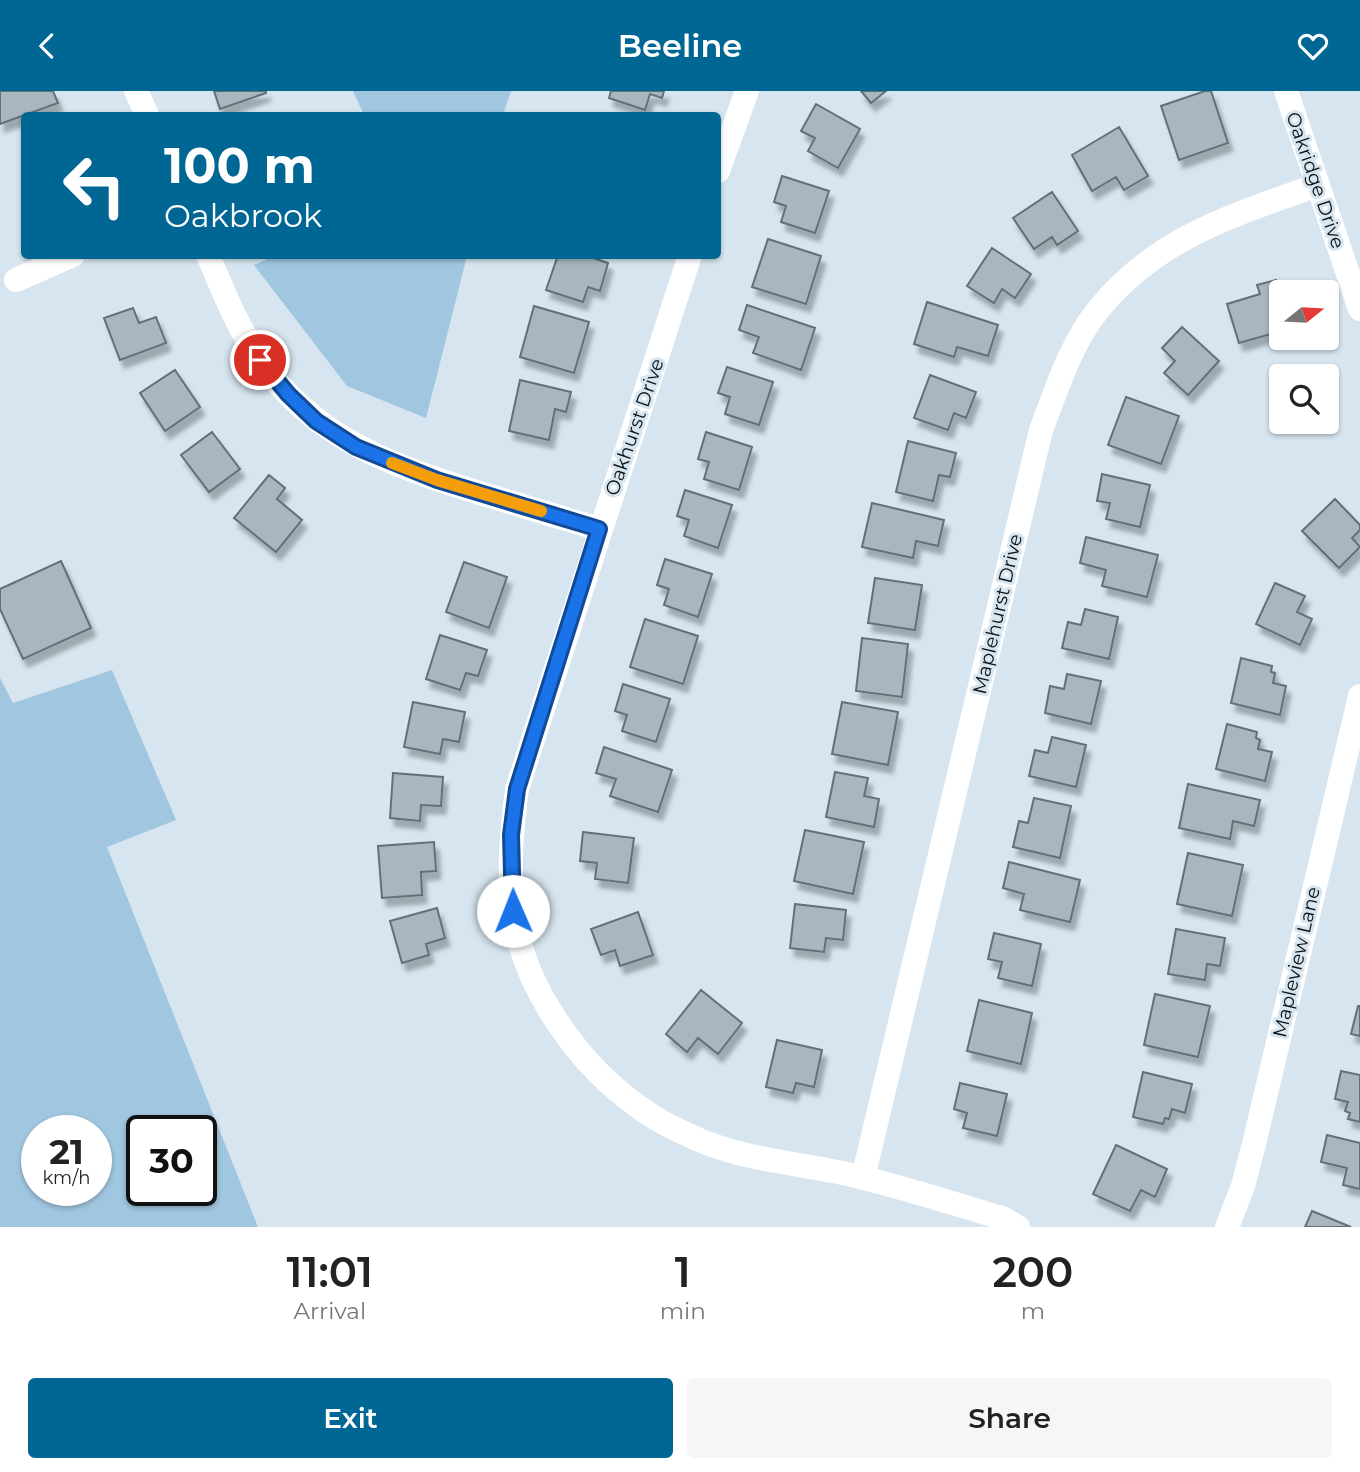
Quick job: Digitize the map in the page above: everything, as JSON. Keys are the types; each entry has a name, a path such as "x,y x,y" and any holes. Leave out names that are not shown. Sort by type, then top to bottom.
{"street":[{"path":"136,91 146,112"},
{"path":"721,163 747,91"},
{"name":"Oakridge Drive","path":"1286,91 1360,309"},
{"name":"Maplehurst Drive","path":"863,1178 1041,430 1068,361 1097,310 1132,275 1176,242 1219,221 1318,185"},
{"path":"16,280 64,259"},
{"path":"210,259 229,304 260,360 288,394 316,421 356,447 379,458 437,480 599,529"},
{"name":"Oakhurst Drive","path":"689,259 630,444 599,529 517,789 511,835 513,911 525,958 543,1000 587,1062 643,1110 671,1127 751,1157 863,1178 1002,1218 1018,1227"},
{"name":"Mapleview Lane","path":"1227,1227 1243,1186 1254,1144 1360,696"}],"shaded area":[{"path":"353,91 511,91 504,112 363,112"},
{"path":"268,259 466,259 426,418 347,386 254,265"},
{"path":"112,670 176,820 107,847 213,1115 126,1115 126,1206 217,1206 217,1124 258,1227 0,1227 0,678 13,703"}],"building":[{"path":"0,91 53,91 58,103 33,112 21,112 21,116 0,124"},
{"path":"214,91 266,91 266,93 220,109"},
{"path":"611,91 664,91 662,98 650,94 645,110 609,98"},
{"path":"861,91 886,91 871,103"},
{"path":"1211,91 1228,143 1179,160 1161,106"},
{"path":"816,104 860,129 838,168 808,151 815,138 801,131"},
{"path":"1119,127 1148,176 1124,190 1116,177 1092,191 1072,155"},
{"path":"782,176 829,191 815,233 781,222 786,206 774,202"},
{"path":"1052,192 1078,231 1057,245 1052,237 1034,249 1013,218"},
{"path":"768,239 821,256 806,304 752,287"},
{"path":"992,248 1031,274 1015,298 1002,289 994,303 967,286"},
{"path":"557,259 596,259 608,263 600,291 588,287 583,302 546,290"},
{"path":"1269,282 1269,334 1239,343 1227,304 1260,294 1257,285"},
{"path":"927,302 998,325 988,356 957,347 954,357 914,344"},
{"path":"747,305 815,328 801,370 753,353 759,337 739,330"},
{"path":"534,306 589,322 574,373 520,357"},
{"path":"133,308 139,323 156,317 166,343 120,360 104,318"},
{"path":"1182,327 1219,361 1188,395 1164,373 1175,361 1162,348"},
{"path":"727,367 773,382 759,425 725,414 730,397 718,393"},
{"path":"175,370 200,407 165,431 140,393"},
{"path":"930,375 976,392 966,418 954,413 948,430 914,418"},
{"path":"520,380 571,392 566,412 555,409 549,440 509,431"},
{"path":"1126,397 1179,416 1161,464 1108,445"},
{"path":"212,432 240,469 209,492 181,455"},
{"path":"706,432 752,447 739,490 704,479 709,462 698,459"},
{"path":"908,441 956,453 950,477 939,475 933,501 896,492"},
{"path":"1102,474 1150,485 1140,527 1106,519 1110,503 1097,501"},
{"path":"269,475 285,488 277,499 302,520 276,552 234,518"},
{"path":"685,490 732,505 718,548 684,536 689,520 677,516"},
{"path":"1335,499 1360,525 1360,530 1352,538 1360,547 1339,568 1302,531"},
{"path":"872,503 944,520 938,546 916,541 913,558 862,547"},
{"path":"1086,537 1158,555 1147,597 1102,586 1106,570 1080,563"},
{"path":"665,559 712,574 698,617 664,605 669,589 657,585"},
{"path":"61,561 91,628 23,659 0,609 0,589"},
{"path":"464,562 507,577 489,628 446,612"},
{"path":"875,578 922,585 915,630 868,623"},
{"path":"1275,583 1305,596 1297,612 1312,619 1300,645 1256,624"},
{"path":"1085,609 1118,617 1109,659 1062,648 1068,622 1081,625"},
{"path":"645,619 698,636 683,684 630,667"},
{"path":"440,635 487,650 478,676 466,673 460,690 426,679"},
{"path":"862,638 908,644 902,697 856,691"},
{"path":"1241,658 1272,666 1271,672 1275,673 1273,683 1286,686 1280,715 1231,703"},
{"path":"1067,674 1101,681 1091,724 1045,713 1050,686 1064,689"},
{"path":"623,684 670,699 656,742 622,731 627,715 615,711"},
{"path":"413,702 465,712 459,742 443,739 440,754 404,747"},
{"path":"842,702 898,712 888,765 832,754"},
{"path":"1227,724 1257,732 1256,738 1260,740 1258,749 1272,752 1265,781 1216,769"},
{"path":"1052,737 1086,745 1076,787 1029,776 1035,750 1048,753"},
{"path":"604,747 672,770 658,812 610,796 616,779 596,773"},
{"path":"835,772 868,778 864,796 879,799 874,827 826,817"},
{"path":"393,773 443,777 441,806 421,805 420,821 390,818"},
{"path":"1188,784 1260,800 1254,826 1233,821 1230,839 1179,828"},
{"path":"1034,798 1071,806 1060,858 1013,847 1019,821 1028,823"},
{"path":"805,830 864,842 853,894 794,881"},
{"path":"583,832 634,838 628,883 595,879 597,863 580,861"},
{"path":"434,842 436,871 421,872 422,895 382,898 378,846"},
{"path":"1188,853 1243,865 1232,916 1177,904"},
{"path":"1009,862 1080,880 1070,922 1020,910 1024,894 1003,888"},
{"path":"795,904 846,910 843,940 826,938 824,952 790,948"},
{"path":"437,908 445,938 426,944 429,955 402,963 390,921"},
{"path":"638,912 653,955 620,966 615,950 601,955 591,929"},
{"path":"1176,929 1225,938 1220,966 1207,964 1205,980 1168,974"},
{"path":"994,933 1041,944 1032,986 998,978 1002,962 988,959"},
{"path":"701,990 742,1023 718,1054 698,1038 687,1052 666,1034"},
{"path":"1155,994 1210,1006 1198,1057 1144,1045"},
{"path":"979,1000 1032,1013 1021,1064 967,1051"},
{"path":"1360,1006 1360,1036 1351,1034"},
{"path":"777,1040 822,1050 814,1087 796,1083 793,1093 766,1087"},
{"path":"1341,1071 1360,1075 1360,1122 1348,1119 1350,1113 1345,1111 1348,1102 1335,1099"},
{"path":"1143,1072 1192,1084 1185,1113 1172,1109 1169,1119 1165,1118 1163,1124 1133,1117"},
{"path":"960,1083 1007,1094 997,1136 963,1128 967,1113 954,1109"},
{"path":"1327,1135 1360,1143 1360,1189 1343,1185 1347,1168 1321,1162"},
{"path":"1116,1145 1167,1169 1155,1197 1141,1190 1130,1211 1093,1194"},
{"path":"1312,1211 1351,1227 1305,1227"}],"slow traffic":[{"path":"392,463 437,480 541,511"}],"route":[{"path":"260,360 288,394 316,421 356,447 437,480 599,529 517,789 511,835 513,911"}]}
